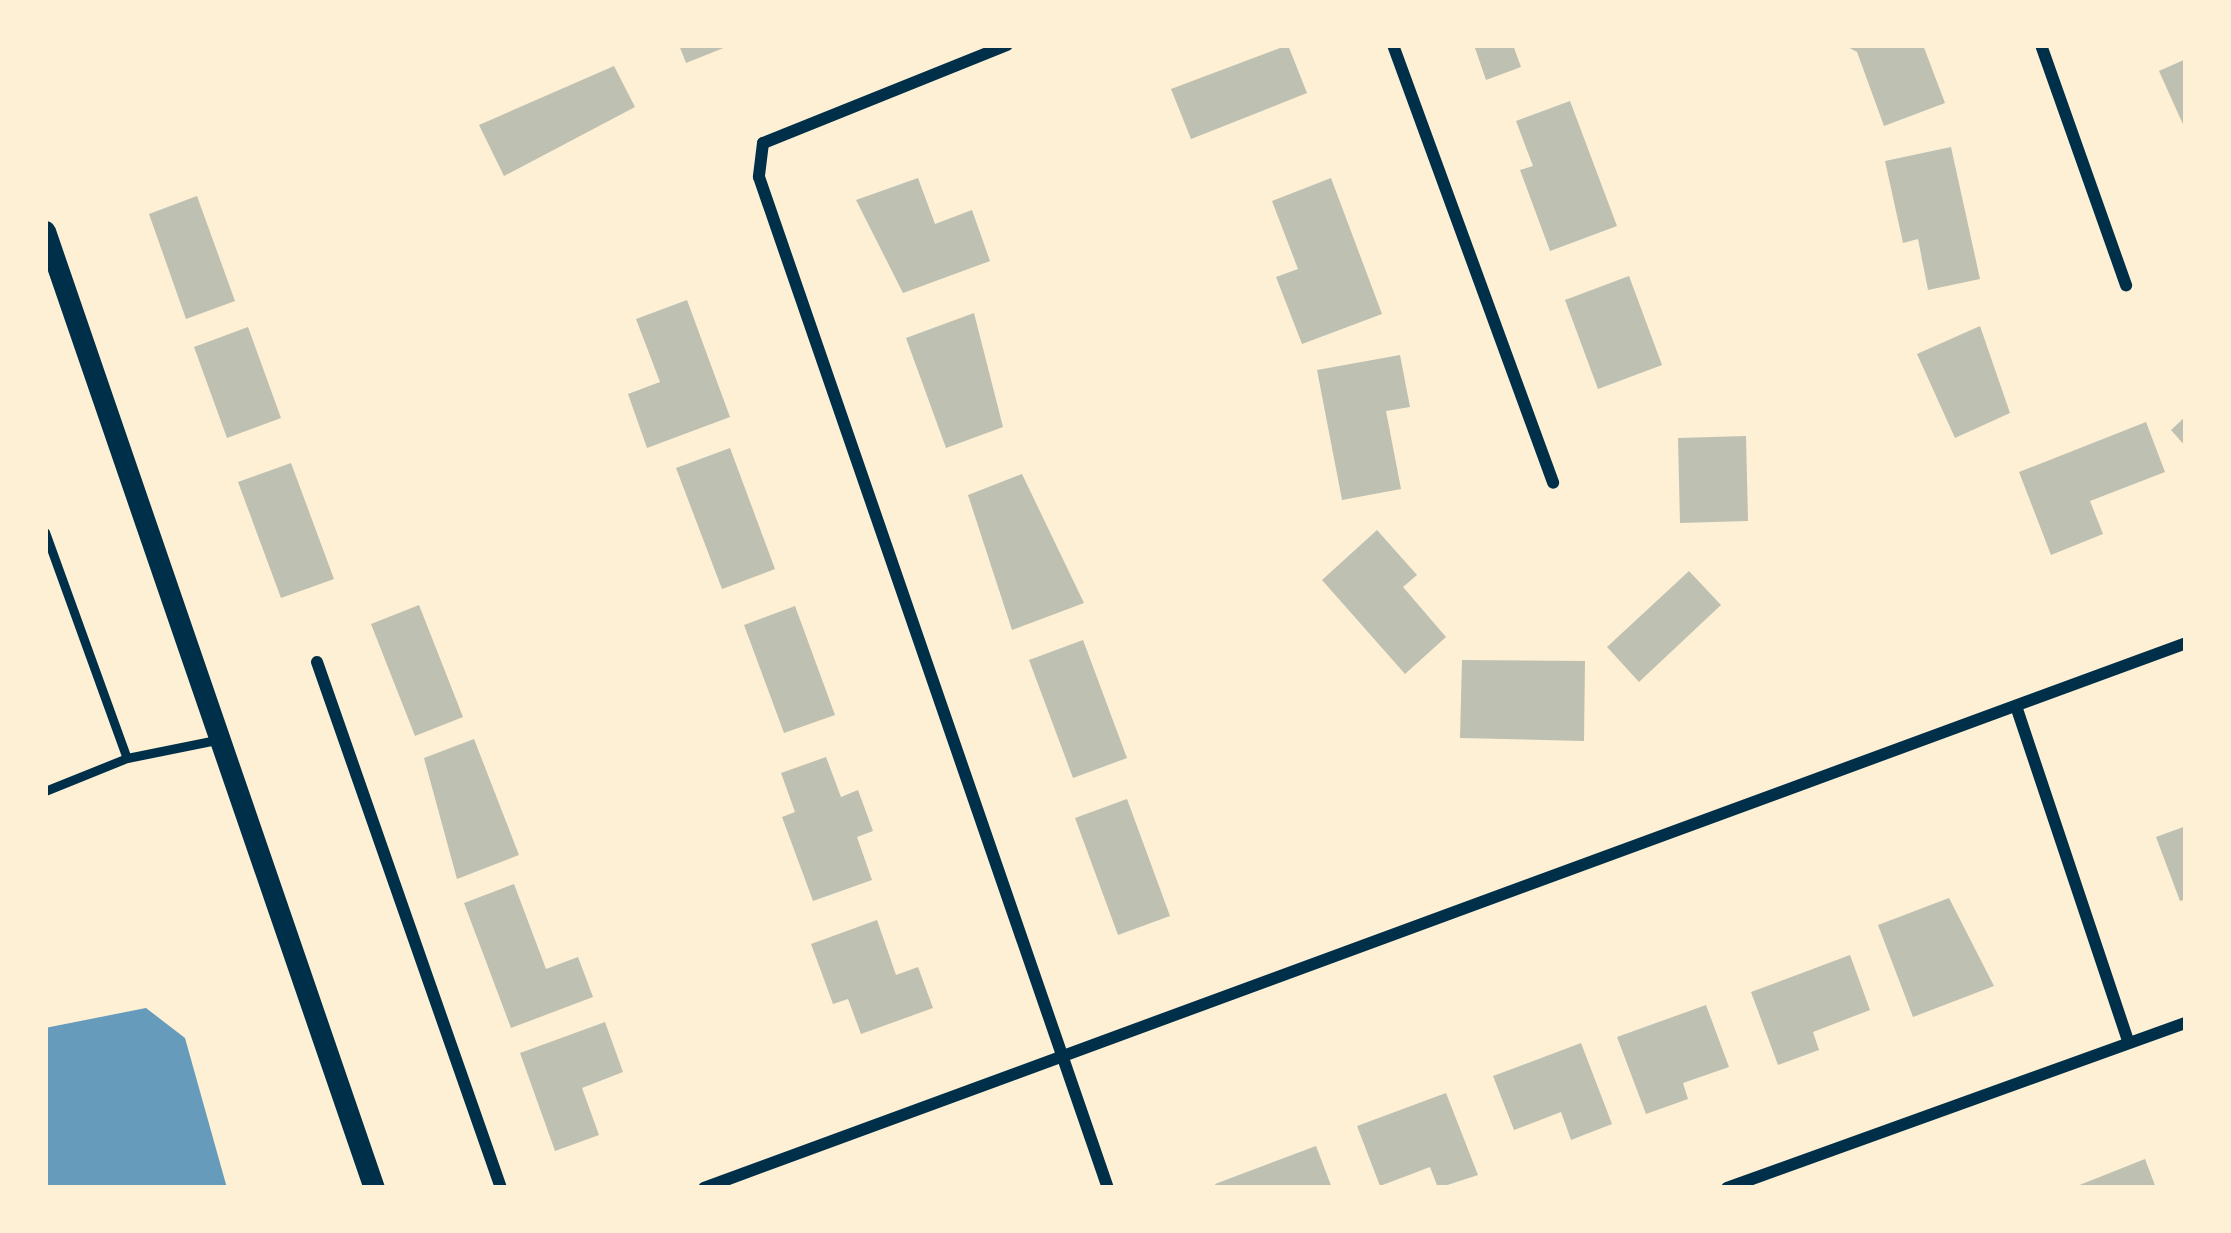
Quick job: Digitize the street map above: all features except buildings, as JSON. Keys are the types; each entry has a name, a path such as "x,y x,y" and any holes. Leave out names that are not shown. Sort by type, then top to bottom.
{"street":[{"path":"1007,45 831,110 763,143 762,155 770,220 1108,1188"},
{"path":"1393,45 1553,483"},
{"path":"2041,45 2126,284"},
{"path":"45,231 374,1188"},
{"path":"704,1188 2186,643"},
{"path":"317,662 501,1188"},
{"path":"2016,706 2129,1043"},
{"path":"1727,1188 2186,1023"}],"lane":[{"path":"45,532 127,758"},
{"path":"45,791 127,758 221,740"}],"water":[{"path":"146,1008 185,1038 227,1188 45,1188 45,1028"}]}
